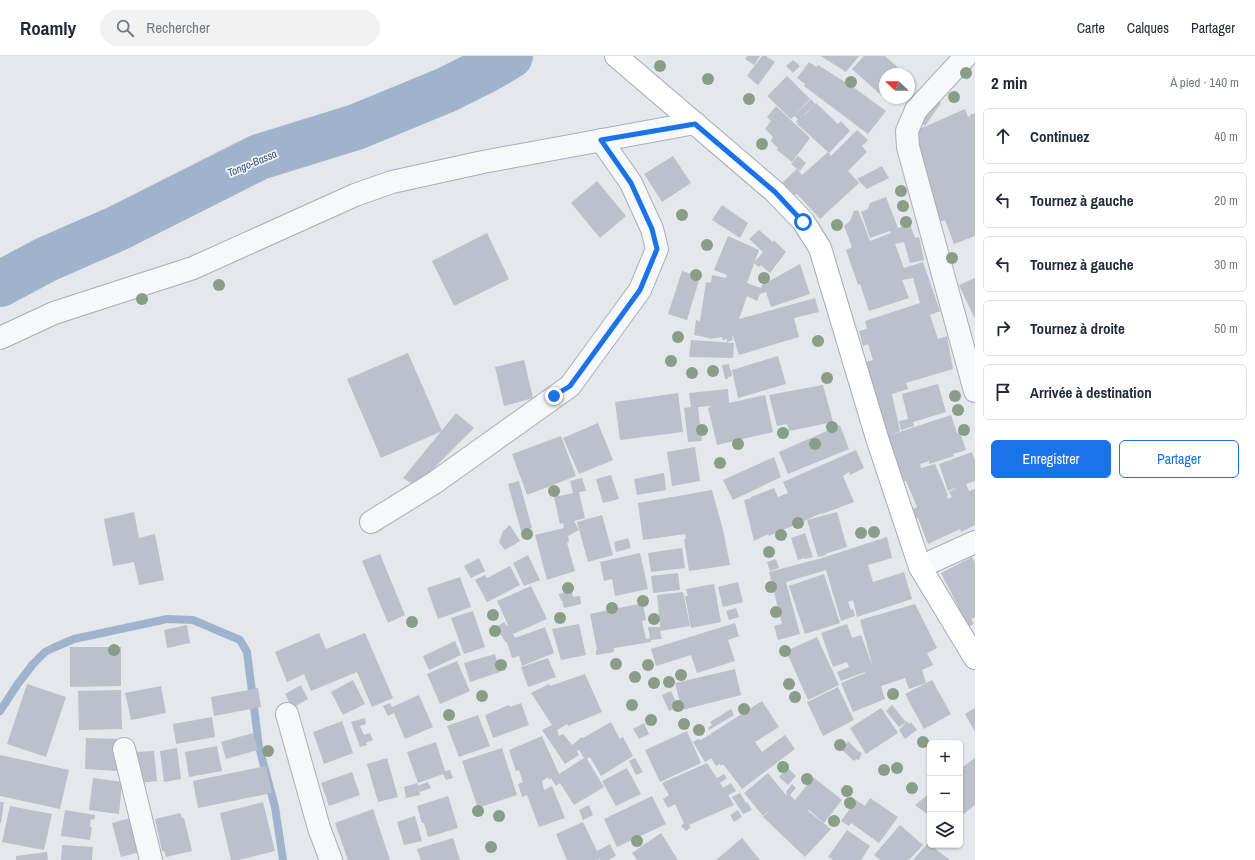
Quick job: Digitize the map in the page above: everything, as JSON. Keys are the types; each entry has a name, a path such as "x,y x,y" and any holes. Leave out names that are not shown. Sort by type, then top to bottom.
{"main road":[{"path":"616,56 775,192 803,222 820,248 877,438 920,567 975,658"}],"street":[{"path":"966,56 916,110 907,131 908,147 975,391"},
{"path":"0,338 54,313 193,268 355,195 392,182 483,162 695,124"},
{"path":"371,522 434,483 570,386 640,290 657,249 652,229 631,183 601,140"},
{"path":"920,567 975,542"},
{"path":"287,714 319,828 331,860"},
{"path":"124,749 151,860"}],"building":[{"path":"747,56 760,56 754,65 745,59"},
{"path":"762,56 766,56 775,62 758,85 747,76"},
{"path":"821,56 859,56 846,72"},
{"path":"864,56 885,56 898,68 879,68 879,93 852,69"},
{"path":"793,60 800,66 793,73 786,66"},
{"path":"809,62 816,67 818,65 853,87 886,111 868,134 804,86 805,84 797,78"},
{"path":"787,76 810,99 791,119 767,96"},
{"path":"932,96 941,103 925,126 918,121"},
{"path":"811,99 815,104 804,115 805,115 816,103 838,124 841,121 850,131 829,153 831,156 857,130 868,140 862,146 867,152 848,171 859,183 820,219 797,194 794,195 782,183 797,169 802,175 828,152 797,124 798,123 796,122 798,119 794,116"},
{"path":"776,106 810,138 792,162 777,150 778,148 771,141 773,137 765,129 771,121 767,117"},
{"path":"965,109 968,117 975,113 975,236 954,244 945,220 933,224 916,147 920,145 915,131"},
{"path":"673,156 691,183 662,202 644,174"},
{"path":"798,156 806,163 800,171 791,164"},
{"path":"882,166 889,178 867,189 857,179"},
{"path":"597,181 626,216 600,238 571,203"},
{"path":"886,197 898,228 910,224 915,238 919,237 924,260 910,263 904,242 895,244 904,268 923,262 940,311 930,315 938,339 947,336 953,369 906,383 908,389 892,394 900,431 885,437 858,364 873,360 868,344 863,346 859,331 867,329 865,321 920,303 913,278 902,280 909,298 869,311 846,250 852,247 844,226 850,221 854,211 858,210 870,241 891,233 890,231 870,238 861,212 868,209 870,203"},
{"path":"722,205 748,223 740,238 712,220"},
{"path":"759,230 773,242 774,240 786,252 770,273 761,265 759,267 754,263 763,252 749,239"},
{"path":"487,233 509,279 454,306 432,261"},
{"path":"728,236 759,250 747,283 761,288 762,285 800,264 810,294 771,307 766,292 760,294 757,301 747,296 739,319 815,298 819,312 794,318 799,337 739,355 733,336 733,340 727,342 727,339 723,340 722,337 710,339 694,335 696,320 700,321 706,282 711,283 712,275 726,278 727,275 714,270"},
{"path":"682,271 700,277 687,320 668,314"},
{"path":"975,278 975,317 974,317 959,285"},
{"path":"691,340 734,343 733,358 689,357"},
{"path":"408,353 442,431 381,458 347,379"},
{"path":"778,356 786,384 738,398 732,370"},
{"path":"524,360 533,398 504,406 495,367"},
{"path":"729,364 732,376 725,379 722,365"},
{"path":"938,384 946,412 913,422 914,426 901,430 899,421 908,419 902,394"},
{"path":"823,385 833,422 789,431 787,424 777,426 769,395"},
{"path":"728,389 729,403 765,395 773,432 717,445 708,408 711,406 698,407 702,441 688,442 684,408 691,407 689,393"},
{"path":"678,393 683,432 620,440 615,402"},
{"path":"456,413 474,428 416,486 403,478"},
{"path":"951,415 957,433 960,432 966,450 953,454 954,456 929,464 929,461 920,464 921,468 935,464 948,495 948,499 952,497 949,492 958,487 948,491 939,464 972,452 975,460 975,481 966,484 969,491 975,489 975,525 961,532 960,529 928,544 918,518 913,519 910,510 917,507 906,481 899,483 881,438"},
{"path":"598,423 613,460 579,474 563,438"},
{"path":"840,425 849,449 788,474 779,452"},
{"path":"561,436 576,476 527,495 512,454"},
{"path":"695,447 700,481 672,486 667,452"},
{"path":"856,450 864,468 850,475 849,472 843,476 854,502 822,513 769,536 768,534 754,541 744,500 774,488 778,497 788,493 783,482"},
{"path":"774,457 781,477 733,500 723,480"},
{"path":"664,473 666,490 637,495 634,479"},
{"path":"611,475 619,499 603,503 596,479"},
{"path":"582,478 586,491 579,492 585,518 574,521 579,530 568,536 569,542 567,543 575,571 547,580 535,535 564,528 563,523 560,524 554,497 573,493 570,481"},
{"path":"519,481 532,528 521,531 508,484"},
{"path":"712,490 723,530 730,565 689,571 684,539 686,539 685,534 643,540 638,503"},
{"path":"134,512 139,538 155,534 164,580 139,585 134,562 113,566 104,519"},
{"path":"837,512 847,547 818,557 807,520"},
{"path":"602,515 613,555 588,562 577,522"},
{"path":"510,525 520,541 505,550 499,542 503,531"},
{"path":"805,533 813,557 798,560 791,538"},
{"path":"887,537 892,558 868,565 873,582 904,572 912,599 857,617 853,600 848,602 851,610 853,609 855,616 841,621 826,570 786,582 800,634 778,640 774,626 782,624 769,572 822,558"},
{"path":"628,538 631,548 616,552 614,542"},
{"path":"682,548 685,568 651,572 648,553"},
{"path":"640,553 648,589 615,596 612,579 604,581 600,562"},
{"path":"380,554 405,615 388,623 362,561"},
{"path":"528,555 540,580 524,586 513,563"},
{"path":"972,557 975,562 975,617 971,619 974,624 966,628 956,609 959,608 941,573"},
{"path":"479,558 485,571 471,578 464,566"},
{"path":"776,559 779,568 770,571 767,562"},
{"path":"510,566 520,585 487,602 475,580 485,575 487,578"},
{"path":"678,573 680,590 653,593 651,576"},
{"path":"824,574 840,623 805,634 789,586"},
{"path":"460,577 471,607 438,619 427,588"},
{"path":"738,582 743,602 723,607 718,587"},
{"path":"714,584 721,622 691,628 685,596 688,596 686,589"},
{"path":"531,586 547,619 513,634 515,638 545,627 554,653 522,666 519,656 512,658 507,642 506,643 496,627 504,622 507,626 508,625 497,601"},
{"path":"572,591 573,597 580,596 581,604 564,608 559,594"},
{"path":"683,592 690,626 660,631 662,639 614,648 614,652 596,655 597,650 590,614 643,603 646,620 642,621 646,639 650,638 648,627 660,627 657,595"},
{"path":"915,604 937,648 927,653 933,665 922,670 926,683 909,689 905,678 881,686 885,699 853,712 841,683 865,672 841,681 837,672 849,667 847,662 833,667 821,633 847,624 852,638 861,635 873,667 860,620"},
{"path":"736,608 739,617 729,620 726,611"},
{"path":"473,611 485,647 464,654 451,618"},
{"path":"735,623 739,636 728,640 735,661 697,673 691,655 656,666 651,649"},
{"path":"579,624 586,655 561,660 552,629"},
{"path":"187,625 190,643 167,648 164,630"},
{"path":"319,633 326,649 365,633 393,698 372,707 357,672 311,691 304,674 287,682 275,652"},
{"path":"817,637 839,685 808,700 786,651"},
{"path":"455,641 461,655 429,670 423,656"},
{"path":"70,647 121,647 121,686 70,687"},
{"path":"495,654 500,672 470,682 464,663"},
{"path":"548,658 556,677 528,687 521,667"},
{"path":"457,661 470,691 440,704 427,674"},
{"path":"735,669 741,695 682,710 675,683"},
{"path":"585,674 602,712 568,726 567,724 557,730 559,736 563,734 572,745 582,737 583,738 611,722 620,739 623,737 633,756 601,776 590,757 587,759 604,787 574,805 560,783 556,786 551,778 549,780 548,777 542,781 544,790 552,786 565,818 539,827 527,795 522,797 518,784 523,782 519,770 516,771 509,750 542,736 559,774 584,758 579,750 577,751 579,755 565,764 542,730 552,725 531,693 549,684 550,686"},
{"path":"353,680 365,704 343,715 331,692"},
{"path":"932,680 951,714 924,729 905,694"},
{"path":"27,684 66,697 46,757 7,744"},
{"path":"301,685 308,699 292,708 285,694"},
{"path":"161,686 166,713 131,720 125,693"},
{"path":"838,687 854,720 823,736 807,702"},
{"path":"258,688 261,707 214,716 211,697"},
{"path":"121,690 122,729 79,730 78,691"},
{"path":"671,691 678,707 669,711 662,695"},
{"path":"419,695 433,727 405,739 394,713 388,716 383,706 390,703 392,707"},
{"path":"762,701 779,727 755,742 762,752 785,735 795,749 742,789 723,764 721,766 720,764 716,766 711,758 705,762 693,742 698,739 701,740"},
{"path":"521,703 529,725 493,738 485,715 509,705 510,707"},
{"path":"892,705 906,722 899,727 886,711"},
{"path":"881,708 898,733 866,754 850,728"},
{"path":"975,708 975,732 965,714"},
{"path":"731,709 734,715 709,730 708,728 712,725 710,722"},
{"path":"478,715 490,746 459,757 447,726"},
{"path":"212,717 215,737 176,744 173,724"},
{"path":"365,718 366,724 360,726 364,735 370,733 373,740 366,743 367,745 360,747 351,722"},
{"path":"342,721 353,753 324,764 313,732"},
{"path":"907,721 909,724 911,722 917,730 905,739 899,730"},
{"path":"644,723 649,734 639,739 633,729"},
{"path":"687,731 701,763 660,782 645,750"},
{"path":"253,733 258,750 226,759 221,742"},
{"path":"86,738 119,739 117,771 85,769"},
{"path":"848,741 862,753 859,760 856,759 854,761 842,750"},
{"path":"436,742 445,771 450,770 453,778 446,780 443,774 418,783 407,752"},
{"path":"217,746 222,771 189,777 185,752"},
{"path":"177,748 181,779 164,782 160,751"},
{"path":"502,748 517,795 478,808 462,761"},
{"path":"154,751 157,781 139,783 136,752"},
{"path":"0,755 69,770 60,809 0,796"},
{"path":"387,758 398,797 378,802 367,764"},
{"path":"635,758 643,772 636,775 629,761"},
{"path":"975,758 975,805 963,815 963,776 963,767"},
{"path":"707,763 717,778 724,774 727,778 720,783 723,788 731,783 736,791 728,795 734,805 689,825 691,827 686,831 681,826 684,823 675,804 668,808 663,799 669,795 662,783"},
{"path":"266,766 272,793 198,808 193,781"},
{"path":"787,767 796,776 788,785 779,777"},
{"path":"627,768 641,794 616,806 602,781"},
{"path":"352,772 360,795 329,806 321,783"},
{"path":"768,773 786,795 786,792 792,784 796,788 790,795 795,800 813,777 842,800 824,823 809,810 808,811 831,829 805,857 763,817 769,811 763,816 744,793"},
{"path":"93,778 122,782 119,814 89,810"},
{"path":"428,782 431,788 420,792 417,786"},
{"path":"417,783 420,795 406,798 404,787"},
{"path":"740,793 752,810 743,814 732,797"},
{"path":"927,795 927,814 915,805"},
{"path":"448,796 458,828 428,837 417,806"},
{"path":"652,796 666,824 617,847 604,819"},
{"path":"870,798 898,817 879,843 851,823 849,826 841,821 856,800 865,806"},
{"path":"0,802 4,802 1,823 0,823"},
{"path":"263,802 275,851 239,860 231,860 220,813"},
{"path":"589,805 593,815 583,820 579,810"},
{"path":"10,806 52,814 44,850 2,842"},
{"path":"373,809 390,860 348,860 335,823"},
{"path":"65,810 95,815 94,820 91,819 90,827 92,827 90,840 61,836"},
{"path":"738,810 742,817 734,822 730,815"},
{"path":"180,813 182,818 184,818 192,851 166,857 164,851 162,851 155,819"},
{"path":"138,816 147,850 121,857 112,823"},
{"path":"415,816 422,841 404,845 397,822"},
{"path":"583,822 597,851 610,844 616,856 608,860 567,860 556,834"},
{"path":"900,825 923,845 909,860 880,860 874,855"},
{"path":"847,830 870,846 861,860 833,860 828,857"},
{"path":"661,833 678,860 637,860 632,853"},
{"path":"453,838 460,860 421,860 417,849"},
{"path":"742,838 760,860 716,860"},
{"path":"927,844 927,848 934,848 950,860 913,860"},
{"path":"62,845 93,847 92,860 61,860"},
{"path":"47,852 48,860 16,860 16,856"}],"waterway":[{"name":"Tongo-Bassa","path":"0,284 47,259 118,228 259,157 356,127 446,90 510,56"},
{"path":"0,711 33,664 45,652 74,639 167,619 193,620 240,640 247,652 259,747 275,807 283,860"}],"route":[{"path":"554,396 570,386 640,290 657,249 652,229 631,183 601,140 695,124 775,192 803,222"}]}
